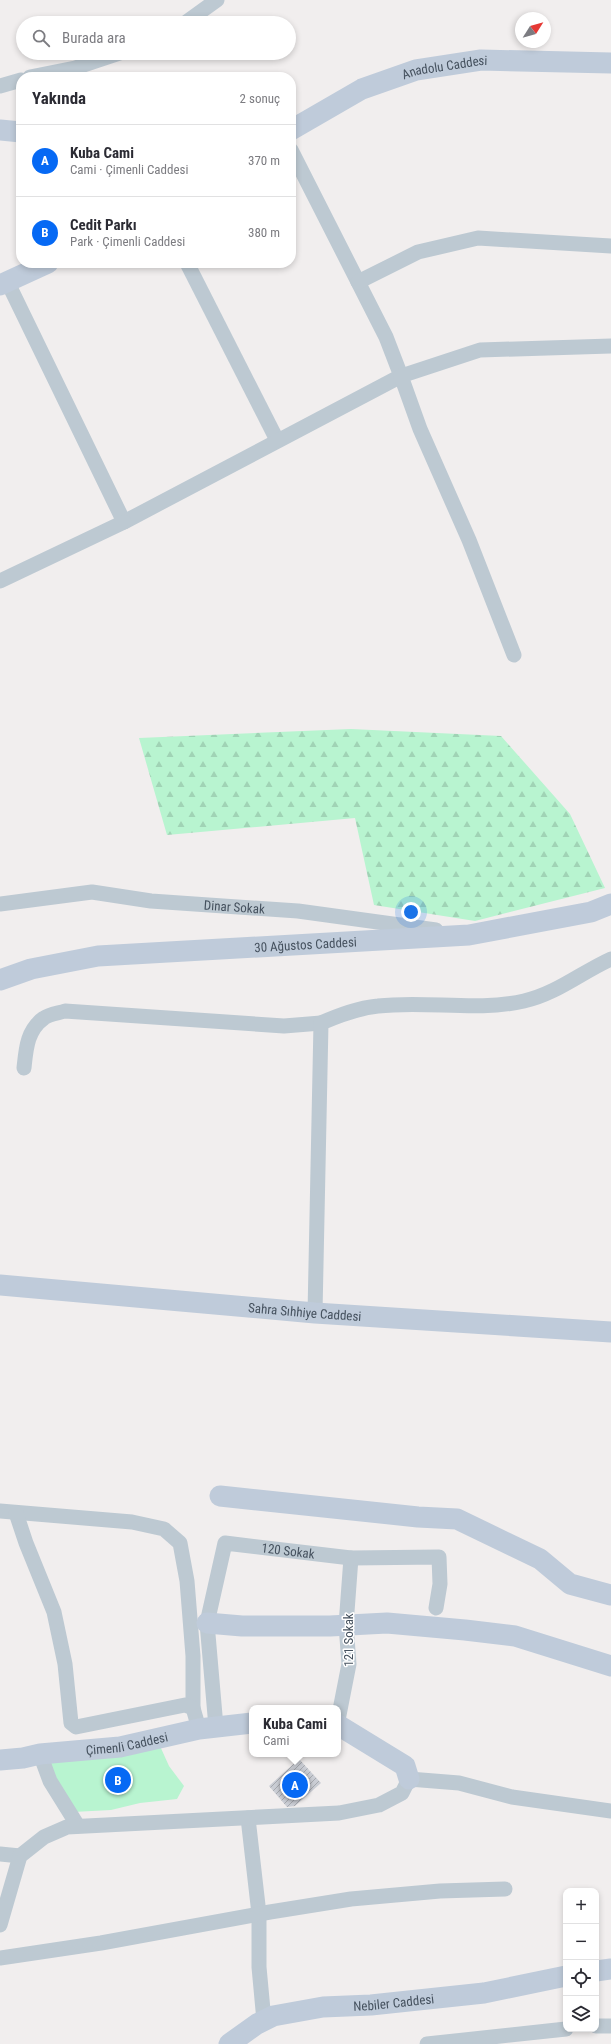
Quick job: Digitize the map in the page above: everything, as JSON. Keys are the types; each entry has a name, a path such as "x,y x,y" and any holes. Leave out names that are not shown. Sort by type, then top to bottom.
{"street":[{"path":"195,16 217,0"},
{"path":"55,72 75,68 99,60"},
{"name":"Anadolu Caddesi","path":"296,127 362,90 416,70 481,60 611,63"},
{"path":"0,86 16,81"},
{"path":"0,130 16,132"},
{"path":"296,160 386,337 420,429 469,540 514,655"},
{"path":"358,282 418,252 478,238 611,246"},
{"path":"37,268 4,283 124,522"},
{"path":"190,268 277,440"},
{"path":"0,581 124,522 277,440 401,376 480,350 611,346"},
{"name":"Dinar Sokak","path":"0,904 92,892 151,901 298,911 469,936"},
{"name":"30 Ağustos Caddesi","path":"0,980 31,969 98,956 469,936 591,912 611,904"},
{"path":"24,1068 26,1044 31,1033 44,1018 65,1011 284,1026 321,1023 348,1011 379,1006 476,1007 524,1001 552,992 611,959"},
{"path":"315,1313 321,1023"},
{"name":"Sahra Sıhhiye Caddesi","path":"0,1285 315,1313 611,1332"},
{"path":"220,1496 418,1517 457,1518 540,1559 570,1584 611,1595"},
{"path":"0,1511 132,1522 164,1529 180,1543 187,1581 193,1656 193,1708"},
{"path":"16,1513 26,1543 54,1612 65,1664 71,1723 76,1727 185,1705 193,1708 207,1728"},
{"name":"120 Sokak","path":"208,1623 225,1543 351,1558 439,1557 440,1584 436,1608"},
{"name":"121 Sokak","path":"341,1705 349,1664 346,1625 351,1558"},
{"path":"207,1728 208,1623 242,1626 387,1623 515,1636 611,1666"},
{"name":"Çimenli Caddesi","path":"0,1760 22,1758 40,1754 120,1747 207,1728 249,1723"},
{"path":"0,1925 20,1856 44,1837 67,1827 339,1813 379,1805 402,1793 409,1779 405,1766 341,1727"},
{"path":"40,1754 50,1780 78,1826"},
{"path":"409,1779 459,1783 512,1797 611,1811"},
{"path":"248,1818 259,1914 259,1967 264,2021"},
{"path":"0,1854 20,1856"},
{"path":"0,1958 101,1944 259,1914 352,1899 440,1891 505,1889"},
{"path":"599,1971 611,1969"},
{"name":"Nebiler Caddesi","path":"229,2044 273,2016 323,2007 371,2005 484,1993 563,1977"},
{"path":"599,2026 611,2026"},
{"path":"426,2044 563,2029"}],"green space":[{"path":"351,729 501,736 570,814 605,888 475,921 374,905 355,818 167,835 139,738"},
{"path":"160,1746 169,1766 184,1786 177,1799 140,1803 111,1810 73,1812 47,1761"}],"building":[{"path":"299,1759 321,1783 295,1806 287,1807 269,1786"}],"place":[{"name":"Cedit Parkı","path":"118,1780"},
{"name":"Kuba Cami","path":"295,1785"}]}
